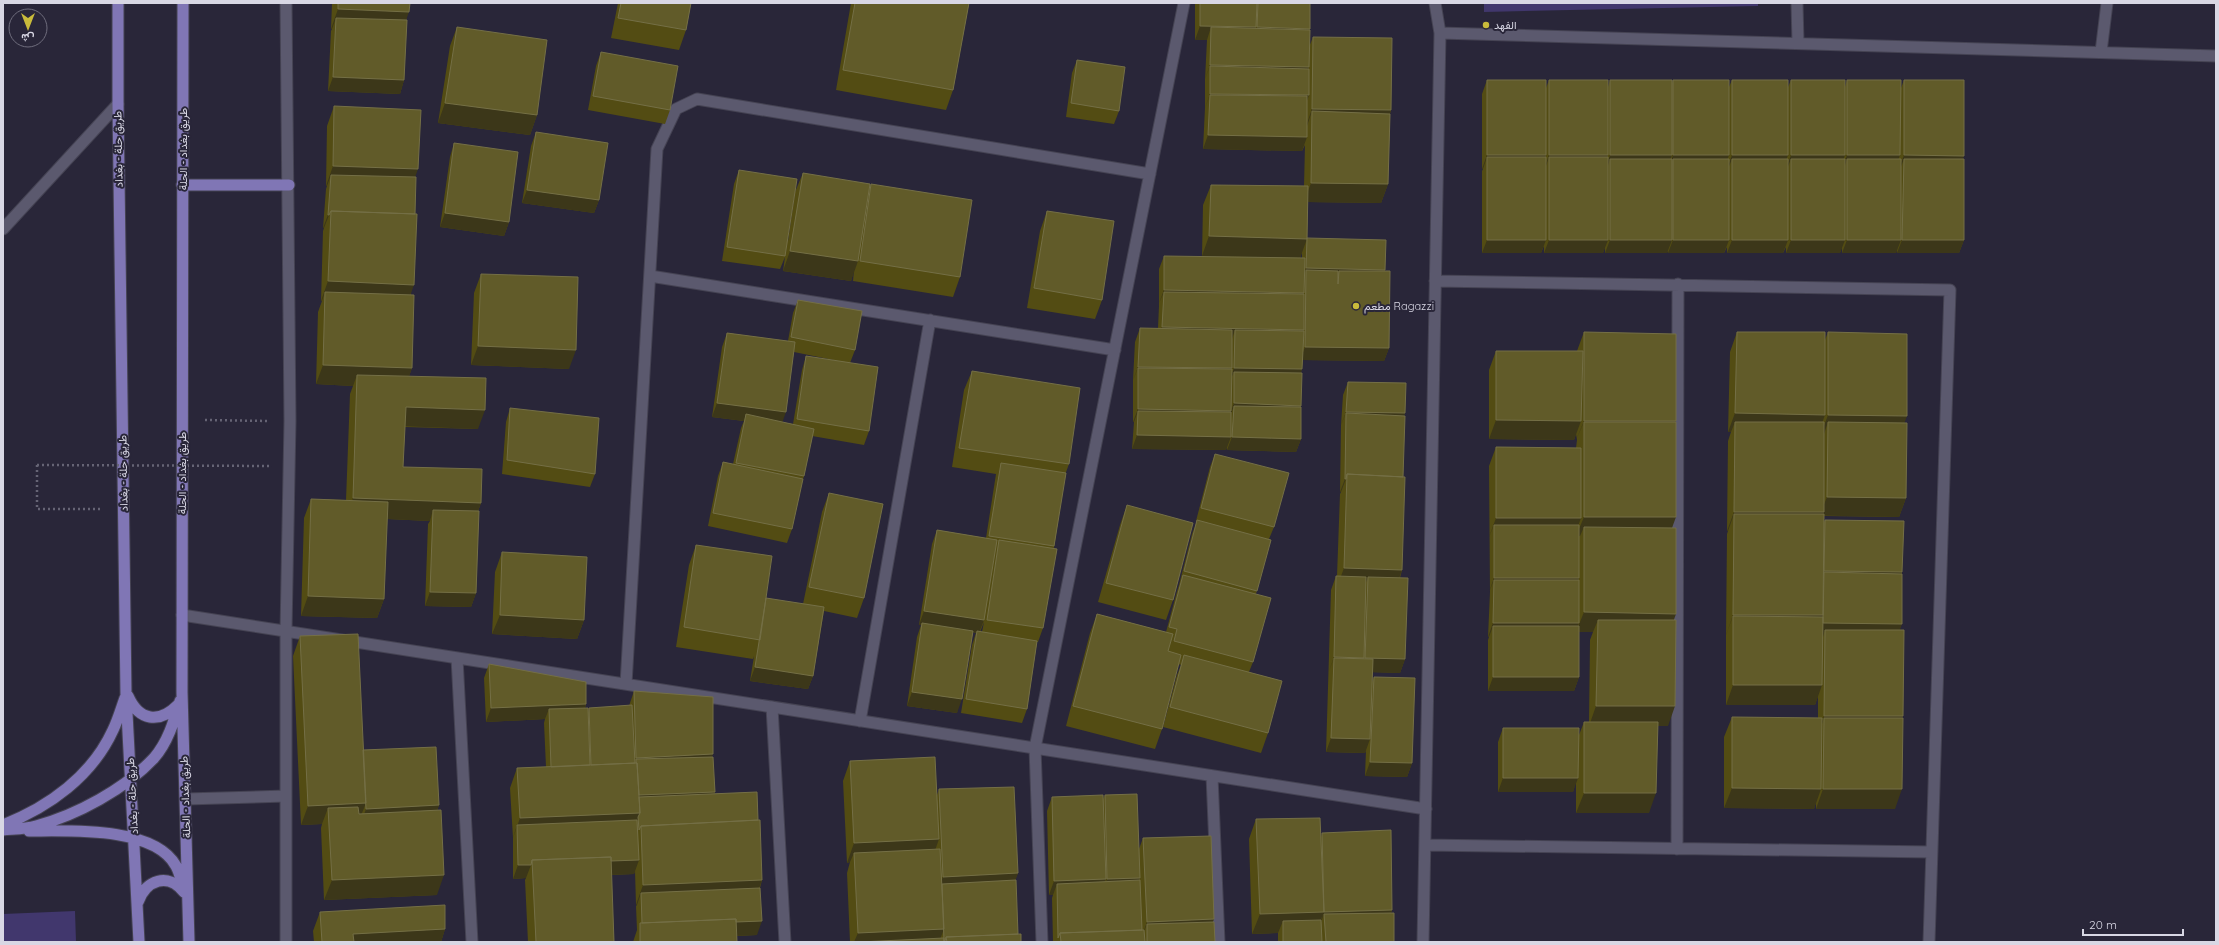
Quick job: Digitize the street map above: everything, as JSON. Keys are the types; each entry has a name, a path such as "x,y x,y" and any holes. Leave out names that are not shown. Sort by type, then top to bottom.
{"main road":[{"name":"طريق حلة - بغداد","path":"118,3 126,694 139,942"},
{"name":"طريق بغداد - الحلة","path":"183,3 182,692 189,942"},
{"path":"182,185 289,185"},
{"path":"126,694 132,706 142,715 156,718 168,715 178,705 182,692"},
{"path":"3,831 36,826 90,806 118,788 154,758 171,731 182,692"},
{"path":"3,825 28,815 62,793 90,765 112,731 126,694"},
{"path":"3,831 83,831 134,838 157,847 176,865 188,902"},
{"path":"138,903 142,892 151,884 162,880 174,883 184,891 188,902"}],"street":[{"path":"286,3 289,185 290,421 286,631 286,942"},
{"path":"1042,942 1035,748 1184,3"},
{"path":"1424,942 1440,33 1435,3"},
{"path":"1797,3 1798,43"},
{"path":"2101,52 2107,3"},
{"path":"1440,33 2216,56"},
{"path":"626,684 657,149 676,109 697,99 1150,174"},
{"path":"3,229 118,104"},
{"path":"650,276 1115,350"},
{"path":"1436,281 1678,284 1950,290 1929,942"},
{"path":"1677,849 1678,284"},
{"path":"860,721 930,320"},
{"path":"182,615 1426,809"},
{"path":"456,658 472,942"},
{"path":"772,707 785,942"},
{"path":"1212,776 1219,942"},
{"path":"186,799 286,796"},
{"path":"1425,845 1932,852"}],"path":[{"path":"182,420 290,421"},
{"path":"124,510 37,509 37,465 272,466"}],"shaded area":[{"path":"1484,3 1758,3 1758,6 1484,12"},
{"path":"75,911 76,942 3,942 3,914"}],"building":[{"path":"338,3 410,3 409,12 338,9"},
{"path":"621,3 691,3 686,30 618,18"},
{"path":"855,3 969,3 953,90 843,70"},
{"path":"1200,3 1257,3 1256,27 1200,26"},
{"path":"1258,3 1310,3 1310,29 1257,27"},
{"path":"336,18 407,20 404,80 333,77"},
{"path":"457,27 547,40 537,115 445,103"},
{"path":"1211,27 1310,30 1309,67 1210,65"},
{"path":"1313,37 1392,38 1391,110 1312,109"},
{"path":"601,52 678,66 670,110 593,96"},
{"path":"1077,60 1125,67 1119,111 1071,103"},
{"path":"1210,66 1309,69 1309,95 1210,94"},
{"path":"1487,80 1546,80 1546,155 1487,155"},
{"path":"1549,80 1608,80 1608,155 1549,155"},
{"path":"1610,80 1672,80 1672,155 1610,155"},
{"path":"1673,80 1729,80 1729,155 1673,155"},
{"path":"1732,80 1788,80 1788,155 1732,155"},
{"path":"1791,80 1845,80 1845,155 1791,155"},
{"path":"1847,80 1901,80 1900,155 1847,155"},
{"path":"1904,80 1964,80 1964,156 1904,155"},
{"path":"1210,95 1307,96 1307,137 1208,135"},
{"path":"334,106 421,110 418,169 333,166"},
{"path":"1312,111 1390,114 1388,184 1311,183"},
{"path":"536,132 608,143 599,200 527,190"},
{"path":"454,143 518,152 509,222 445,213"},
{"path":"1487,157 1546,157 1546,240 1487,240"},
{"path":"1549,157 1608,157 1608,240 1549,240"},
{"path":"1610,159 1672,159 1672,240 1610,240"},
{"path":"1673,159 1729,159 1729,240 1673,240"},
{"path":"1732,159 1788,159 1788,240 1732,240"},
{"path":"1791,159 1845,159 1845,240 1791,240"},
{"path":"1847,159 1901,159 1901,240 1847,240"},
{"path":"1904,159 1964,159 1964,240 1902,240"},
{"path":"739,170 797,179 785,256 727,247"},
{"path":"803,173 870,184 858,261 790,251"},
{"path":"331,175 416,177 415,214 331,211 328,215"},
{"path":"871,184 972,200 960,277 860,261"},
{"path":"1211,185 1308,186 1307,239 1209,236"},
{"path":"331,211 417,214 414,285 328,281"},
{"path":"1047,211 1114,221 1102,300 1034,288"},
{"path":"1307,238 1386,240 1385,270 1306,268"},
{"path":"1164,256 1305,258 1304,293 1164,290"},
{"path":"1306,270 1338,271 1338,284 1339,271 1390,271 1389,348 1305,347"},
{"path":"481,274 578,277 576,350 478,346"},
{"path":"325,292 414,295 412,368 323,365"},
{"path":"1164,292 1304,294 1304,330 1162,327"},
{"path":"798,300 862,311 855,350 791,337"},
{"path":"1140,328 1232,330 1232,368 1138,367"},
{"path":"1235,330 1304,331 1302,369 1234,368"},
{"path":"1584,332 1676,334 1676,421 1584,421"},
{"path":"1737,332 1825,332 1825,415 1735,413"},
{"path":"1828,332 1907,334 1907,416 1828,415"},
{"path":"727,333 795,342 786,412 717,403"},
{"path":"1496,351 1583,351 1581,421 1496,420"},
{"path":"806,356 878,367 869,431 797,419"},
{"path":"1138,368 1232,369 1231,411 1138,409"},
{"path":"972,371 1080,388 1069,464 959,448"},
{"path":"1234,372 1302,373 1301,406 1234,403"},
{"path":"357,375 486,378 485,410 406,407 403,467 482,469 481,503 353,498"},
{"path":"1348,382 1406,383 1405,413 1346,412"},
{"path":"1234,406 1301,407 1301,439 1232,437"},
{"path":"510,408 599,418 595,474 507,460"},
{"path":"1138,411 1231,412 1231,437 1137,435"},
{"path":"1346,413 1405,416 1403,477 1347,474 1345,479"},
{"path":"746,414 814,429 804,476 736,463"},
{"path":"1584,422 1676,422 1676,517 1584,517"},
{"path":"1735,422 1824,422 1824,512 1734,512"},
{"path":"1828,422 1907,423 1906,498 1827,497"},
{"path":"1496,447 1581,448 1581,518 1496,518"},
{"path":"1215,454 1289,473 1274,527 1201,508"},
{"path":"723,462 803,479 792,529 713,513"},
{"path":"1001,463 1066,473 1054,546 989,536"},
{"path":"1347,474 1405,477 1402,570 1344,568"},
{"path":"829,493 883,504 864,598 809,587"},
{"path":"311,499 388,502 384,599 308,596"},
{"path":"1127,505 1193,523 1173,600 1106,583"},
{"path":"433,510 479,511 476,593 430,592"},
{"path":"1734,514 1824,514 1823,615 1733,615"},
{"path":"1197,520 1271,540 1257,591 1184,571"},
{"path":"1825,520 1904,521 1902,572 1824,571"},
{"path":"1494,525 1579,525 1579,578 1494,578"},
{"path":"1584,527 1676,528 1676,614 1584,612"},
{"path":"937,530 997,540 984,620 924,611"},
{"path":"999,540 1057,549 1043,628 987,620"},
{"path":"696,545 772,556 760,640 684,627"},
{"path":"502,552 587,557 584,620 500,615"},
{"path":"1824,572 1902,574 1902,624 1823,623"},
{"path":"1183,575 1271,598 1253,662 1174,641 1177,629 1169,627"},
{"path":"1336,576 1366,577 1364,658 1334,657"},
{"path":"1368,577 1408,578 1405,659 1365,658"},
{"path":"1494,580 1579,580 1579,623 1493,623"},
{"path":"766,598 824,607 813,676 755,667"},
{"path":"1097,614 1173,634 1168,651 1181,655 1162,729 1073,706"},
{"path":"1733,616 1823,617 1822,685 1733,685"},
{"path":"1598,620 1676,620 1675,706 1596,706"},
{"path":"922,623 973,631 962,699 912,692"},
{"path":"1493,626 1579,626 1579,677 1493,677"},
{"path":"1825,630 1904,630 1903,716 1824,716"},
{"path":"977,631 1037,641 1027,709 966,699"},
{"path":"358,634 366,803 308,806 300,636"},
{"path":"1184,655 1282,681 1268,733 1170,707"},
{"path":"1334,658 1373,659 1370,739 1331,738"},
{"path":"489,664 586,682 586,704 491,708"},
{"path":"1374,677 1415,678 1412,763 1370,762"},
{"path":"634,691 713,697 713,754 636,758"},
{"path":"632,705 635,763 591,765 589,708"},
{"path":"588,708 590,765 551,767 549,709"},
{"path":"1732,717 1822,718 1821,789 1732,788"},
{"path":"1824,718 1903,718 1902,789 1823,789"},
{"path":"1584,722 1658,722 1656,793 1584,793"},
{"path":"1503,728 1579,728 1578,778 1503,778"},
{"path":"436,747 439,805 366,809 363,750"},
{"path":"713,757 715,792 639,795 636,759"},
{"path":"935,757 939,839 854,843 850,761"},
{"path":"637,763 640,813 520,818 517,768"},
{"path":"1014,787 1018,873 943,877 939,789"},
{"path":"757,792 758,820 641,826 639,830 639,797"},
{"path":"1137,794 1140,878 1107,879 1105,795"},
{"path":"1103,795 1106,879 1054,881 1052,797"},
{"path":"358,807 359,814 441,810 444,875 332,880 328,808"},
{"path":"1320,818 1324,912 1260,914 1256,819"},
{"path":"637,820 639,860 611,861 611,857 532,860 531,865 518,865 517,825"},
{"path":"760,820 762,880 643,885 641,826"},
{"path":"1391,830 1392,910 1324,912 1322,833"},
{"path":"1211,836 1214,919 1147,922 1143,838"},
{"path":"940,849 944,929 858,933 854,853"},
{"path":"611,857 614,942 536,942 532,860"},
{"path":"1016,880 1018,934 946,937 944,941 942,884"},
{"path":"1140,880 1142,930 1060,933 1058,938 1057,884"},
{"path":"760,888 762,921 736,922 736,919 642,923 641,893"},
{"path":"445,905 445,929 353,934 354,942 322,942 320,912"},
{"path":"1394,913 1394,942 1326,942 1324,914"},
{"path":"736,919 737,942 640,942 640,923"},
{"path":"1321,920 1322,942 1283,942 1283,921"},
{"path":"1214,922 1215,942 1147,942 1147,924"},
{"path":"1144,930 1145,942 1061,942 1060,933"},
{"path":"1021,934 1021,942 947,942 946,937"},
{"path":"944,938 944,942 859,942"}],"place":[{"name":"الفهد","path":"1486,25"},
{"name":"مطعم Ragazzi","path":"1356,306"}]}
